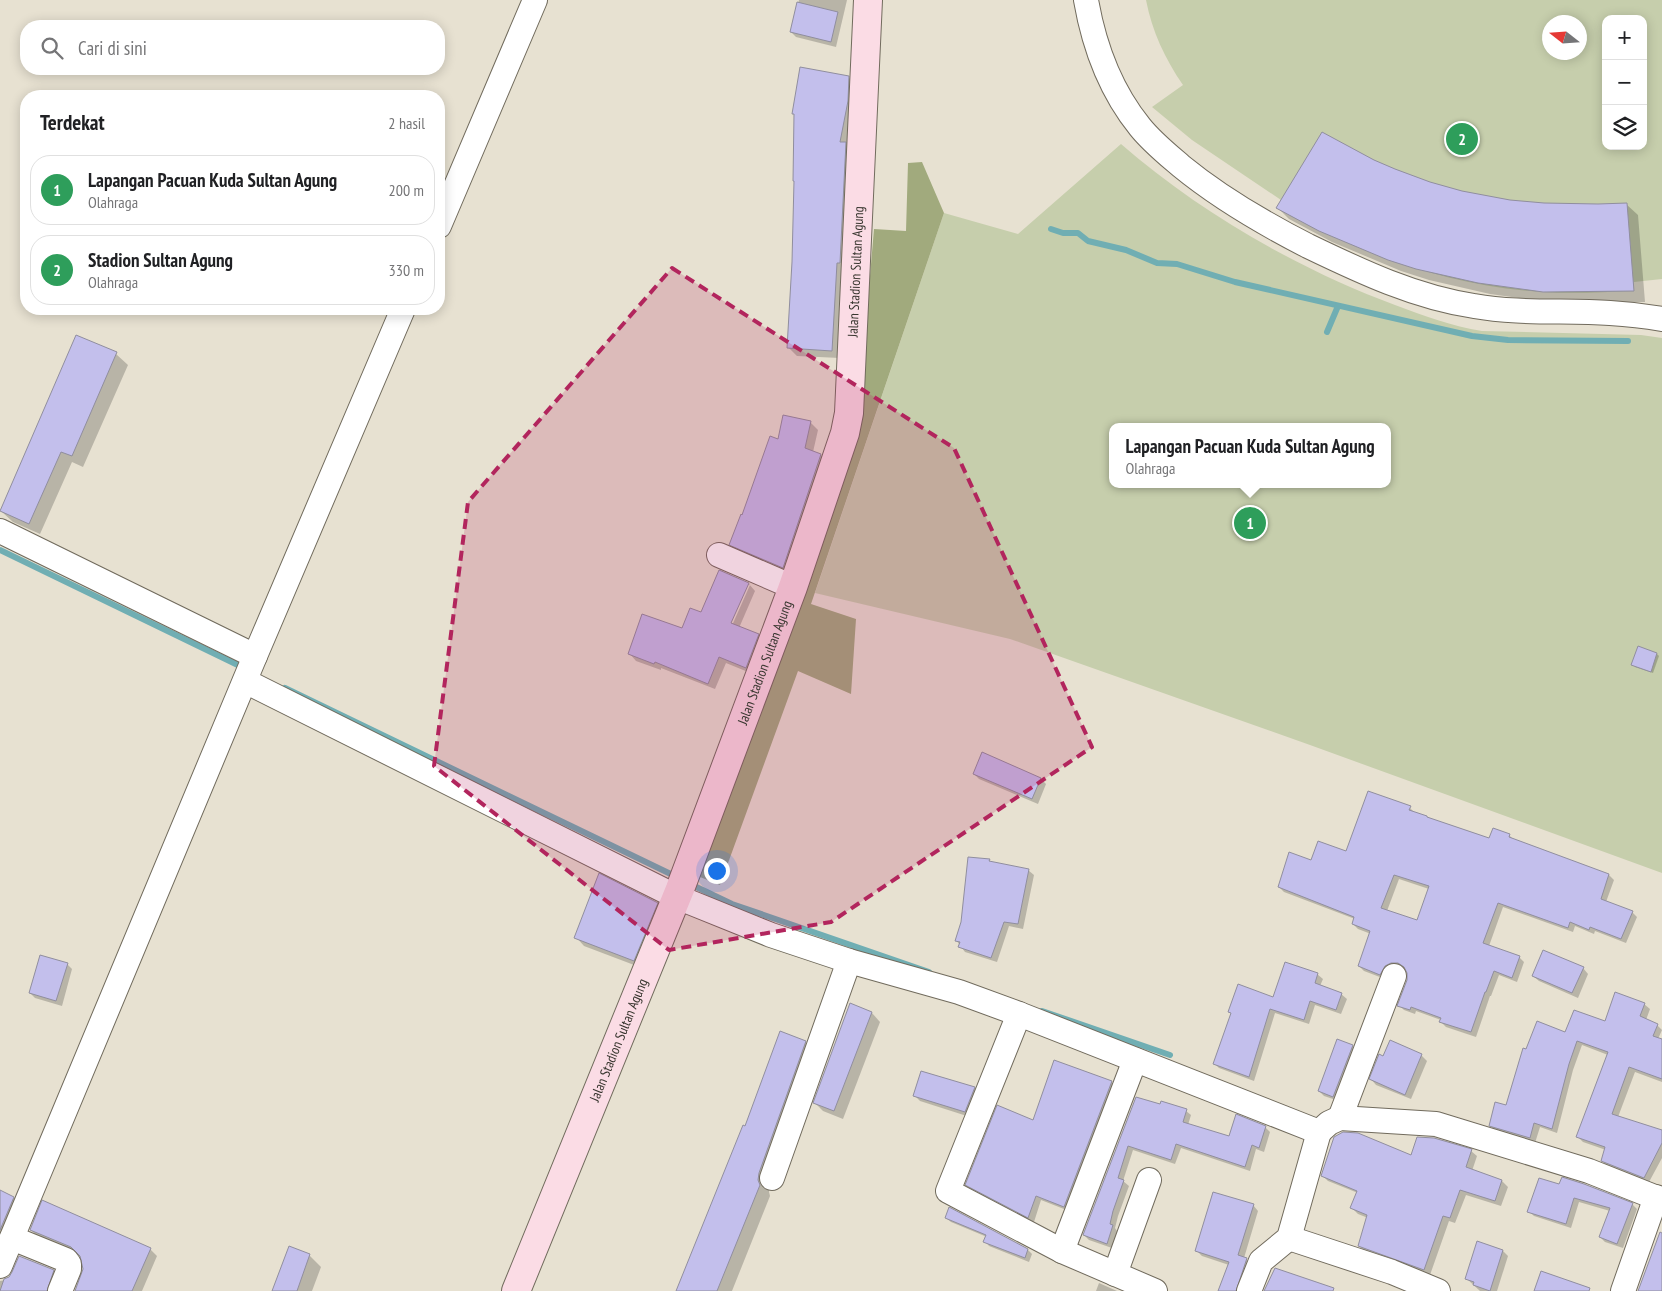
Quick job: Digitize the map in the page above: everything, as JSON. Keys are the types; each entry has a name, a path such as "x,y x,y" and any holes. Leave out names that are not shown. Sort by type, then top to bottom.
{"main road":[{"name":"Jalan Stadion Sultan Agung","path":"516,1291 681,886 793,587 839,453 849,413 868,0"}],"street":[{"path":"445,212 535,0"},
{"path":"1086,0 1101,59 1112,82 1140,128 1176,162 1214,192 1278,231 1377,279 1441,300 1506,310 1610,313 1662,319"},
{"path":"0,1266 250,669 401,315"},
{"path":"0,531 250,669 681,886 772,935 849,961 959,992 1319,1132"},
{"path":"718,555 793,587"},
{"path":"772,1178 849,961"},
{"path":"1340,1118 1394,976"},
{"path":"1019,1014 948,1191 1062,1251 1155,1291"},
{"path":"1062,1251 1135,1060"},
{"path":"1249,1291 1261,1261 1289,1238 1319,1132 1329,1123 1340,1118 1436,1124 1589,1171 1659,1198 1624,1291"},
{"path":"1115,1274 1149,1180"},
{"path":"12,1238 66,1260 69,1264 69,1269 60,1291"},
{"path":"1289,1238 1392,1272 1438,1291"}],"highlighted area":[{"path":"672,268 954,448 1092,747 831,922 669,950 434,766 468,502"}],"green space":[{"path":"1146,0 1662,0 1662,279 1634,282 1634,291 1588,293 1507,289 1472,283 1438,275 1372,253 1276,208 1281,200 1192,140 1152,107 1183,85 1170,65 1152,23"},
{"path":"1121,144 1183,193 1216,215 1286,256 1359,291 1417,313 1482,331 1641,335 1662,338 1662,873 1310,745 1010,639 815,593 944,213 1018,234"},
{"path":"922,162 944,213 811,604 856,619 851,694 798,671 720,885 700,877 856,441 874,229 906,231 908,163"}],"building":[{"path":"797,2 838,12 831,42 790,32"},
{"path":"800,67 849,76 848,101 840,142 846,142 840,263 837,263 832,351 787,348 794,181 794,114 792,114"},
{"path":"1322,132 1395,169 1462,191 1510,200 1544,203 1627,203 1634,291 1543,292 1478,283 1416,269 1388,260 1319,231 1276,208"},
{"path":"76,335 117,352 72,456 61,452 29,524 0,511"},
{"path":"783,415 811,421 805,448 821,454 783,568 729,545 742,515 770,436 778,439"},
{"path":"719,570 749,583 731,623 759,634 746,668 719,657 708,684 655,662 654,664 628,654 642,614 682,628 690,608 701,612"},
{"path":"1638,646 1657,653 1651,672 1631,665"},
{"path":"982,752 1041,778 1032,799 973,774"},
{"path":"1368,791 1411,806 1409,810 1427,817 1489,838 1493,828 1510,834 1509,837 1609,874 1601,899 1633,911 1621,939 1590,927 1589,930 1570,922 1568,928 1498,903 1483,943 1520,956 1512,978 1494,971 1471,1032 1439,1022 1441,1018 1411,1007 1410,1010 1397,1006 1407,980 1407,973 1404,967 1398,963 1391,963 1385,966 1380,975 1358,966 1370,931 1352,924 1354,917 1278,887 1289,852 1311,860 1318,841 1346,851","holes":["1394,875 1429,886 1417,920 1381,908"]},
{"path":"968,857 990,859 989,861 1029,869 1018,924 1004,922 991,958 958,947 960,942 955,941 961,922"},
{"path":"599,873 658,903 634,961 574,938"},
{"path":"1543,950 1584,967 1572,993 1532,976"},
{"path":"40,955 68,963 56,1001 29,993"},
{"path":"1285,962 1318,973 1315,983 1342,993 1336,1010 1310,1001 1304,1020 1270,1009 1249,1077 1213,1064 1231,1013 1228,1012 1238,984 1273,997"},
{"path":"1615,992 1645,1003 1640,1016 1658,1024 1653,1036 1662,1039 1662,1079 1629,1067 1612,1114 1662,1130 1662,1143 1644,1178 1601,1161 1605,1147 1576,1137 1608,1052 1577,1041 1552,1129 1534,1123 1530,1138 1489,1126 1495,1102 1506,1105 1523,1048 1526,1049 1537,1021 1565,1032 1574,1010 1605,1021"},
{"path":"850,1003 872,1012 834,1111 813,1103"},
{"path":"780,1031 806,1041 759,1173 758,1180 760,1185 717,1291 676,1291 743,1125 745,1126"},
{"path":"1337,1039 1353,1045 1333,1097 1318,1091"},
{"path":"1390,1040 1422,1054 1405,1095 1369,1079 1379,1054 1383,1056"},
{"path":"1054,1060 1112,1081 1064,1207 1036,1196 1028,1218 965,1185 997,1105 1033,1120"},
{"path":"921,1071 975,1087 965,1112 913,1096"},
{"path":"1136,1097 1160,1104 1161,1101 1187,1109 1183,1122 1229,1136 1236,1114 1266,1126 1259,1148 1252,1145 1245,1167 1176,1144 1171,1160 1128,1146 1118,1178 1124,1180 1113,1211 1110,1224 1113,1225 1107,1244 1083,1235"},
{"path":"1343,1132 1358,1133 1411,1155 1417,1137 1434,1138 1472,1149 1466,1167 1502,1180 1495,1201 1460,1190 1450,1218 1443,1216 1424,1270 1358,1246 1367,1215 1350,1208 1357,1191 1321,1176 1334,1137"},
{"path":"1562,1177 1633,1203 1617,1244 1599,1237 1610,1208 1574,1198 1566,1224 1527,1212 1539,1178 1559,1184"},
{"path":"0,1190 14,1197 0,1230"},
{"path":"1213,1192 1254,1204 1238,1255 1247,1258 1236,1291 1218,1291 1229,1262 1195,1251"},
{"path":"42,1200 151,1248 132,1291 75,1291 83,1269 80,1256 71,1247 30,1230"},
{"path":"949,1207 1028,1249 1025,1258 983,1242 986,1235 945,1218"},
{"path":"1660,1232 1662,1233 1662,1291 1638,1291"},
{"path":"1477,1241 1503,1250 1490,1291 1473,1285 1474,1282 1465,1279"},
{"path":"289,1246 310,1254 297,1291 272,1291"},
{"path":"19,1256 54,1270 47,1291 0,1291 4,1279 9,1277"},
{"path":"1275,1268 1334,1288 1333,1291 1264,1291"},
{"path":"1541,1271 1590,1288 1589,1291 1534,1291"}],"waterway":[{"path":"1051,229 1063,233 1078,233 1088,241 1126,250 1157,263 1177,264 1235,282 1472,336 1508,340 1628,341"},
{"path":"1327,332 1338,306"},
{"path":"0,550 244,668"},
{"path":"285,688 679,878"},
{"path":"690,884 732,904 929,972"},
{"path":"1042,1011 1170,1055"}],"place":[{"name":"Stadion Sultan Agung","path":"1462,139"},
{"name":"Lapangan Pacuan Kuda Sultan Agung","path":"1250,523"}]}
